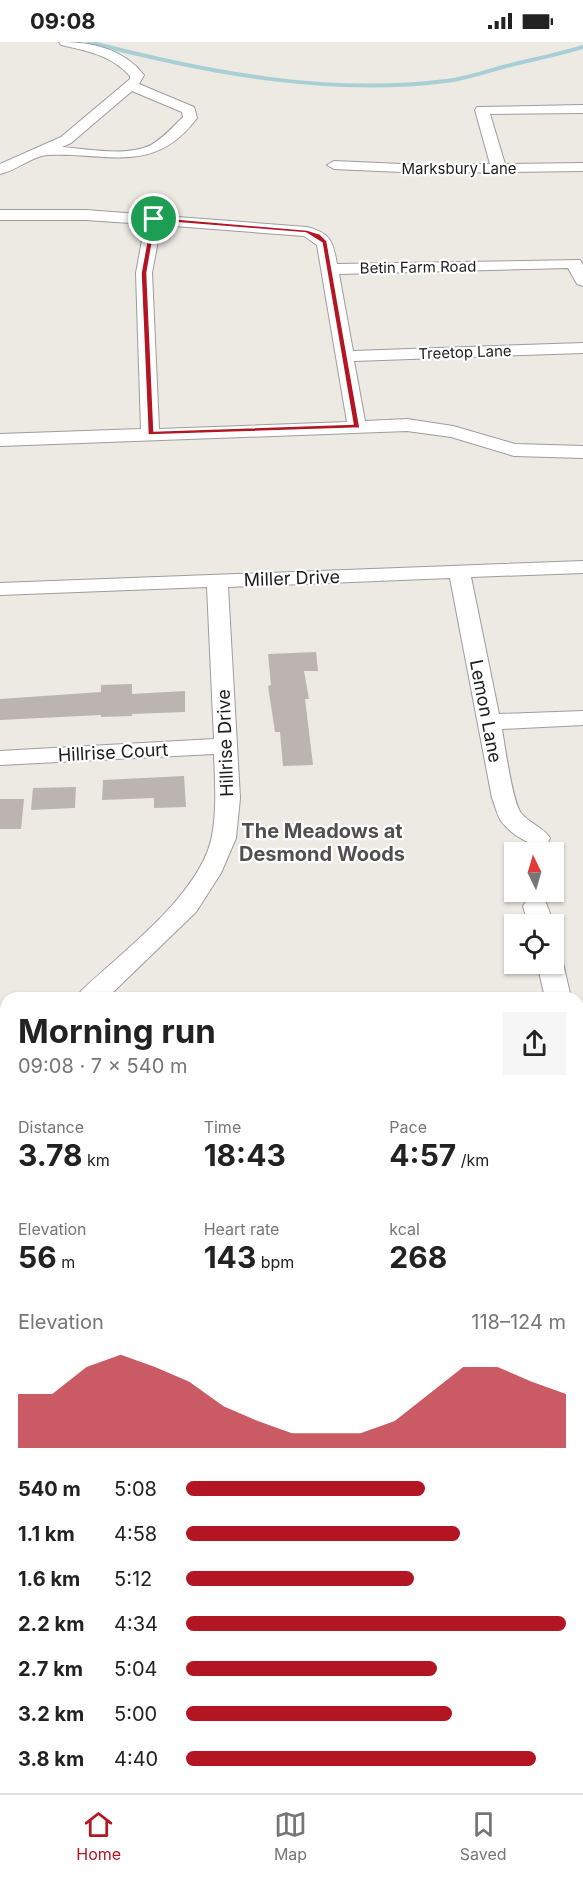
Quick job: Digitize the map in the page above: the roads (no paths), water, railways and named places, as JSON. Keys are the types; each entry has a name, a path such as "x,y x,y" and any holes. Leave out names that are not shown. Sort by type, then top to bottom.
{"street":[{"path":"0,170 66,140 136,80 137,75 127,63 107,52 66,42"},
{"path":"44,151 112,154 151,150 173,136 190,118 189,110 130,85"},
{"path":"499,168 482,110 583,109"},
{"name":"Marksbury Lane","path":"334,165 424,169 583,167"},
{"path":"0,215 86,215 154,219 307,232 317,236 325,243 347,357 357,426"},
{"path":"150,433 144,273 154,219"},
{"name":"Betin Farm Road","path":"330,268 578,263 583,281"},
{"name":"Treetop Lane","path":"347,357 583,348"},
{"path":"0,440 407,425 433,428 514,450 583,452"},
{"name":"Miller Drive","path":"0,589 583,567"},
{"name":"Lemon Lane","path":"459,571 504,798 511,817 538,838"},
{"name":"Hillrise Drive","path":"96,992 187,906 209,873 224,838 228,798 217,581"},
{"path":"488,722 583,718"},
{"name":"Hillrise Court","path":"0,758 226,746"},
{"path":"553,974 557,992"}],"waterway":[{"path":"89,42 221,71 310,83 355,85 401,85 453,80 583,47"}],"district":[{"name":"The Meadows at Desmond Woods","path":"322,842"}]}
